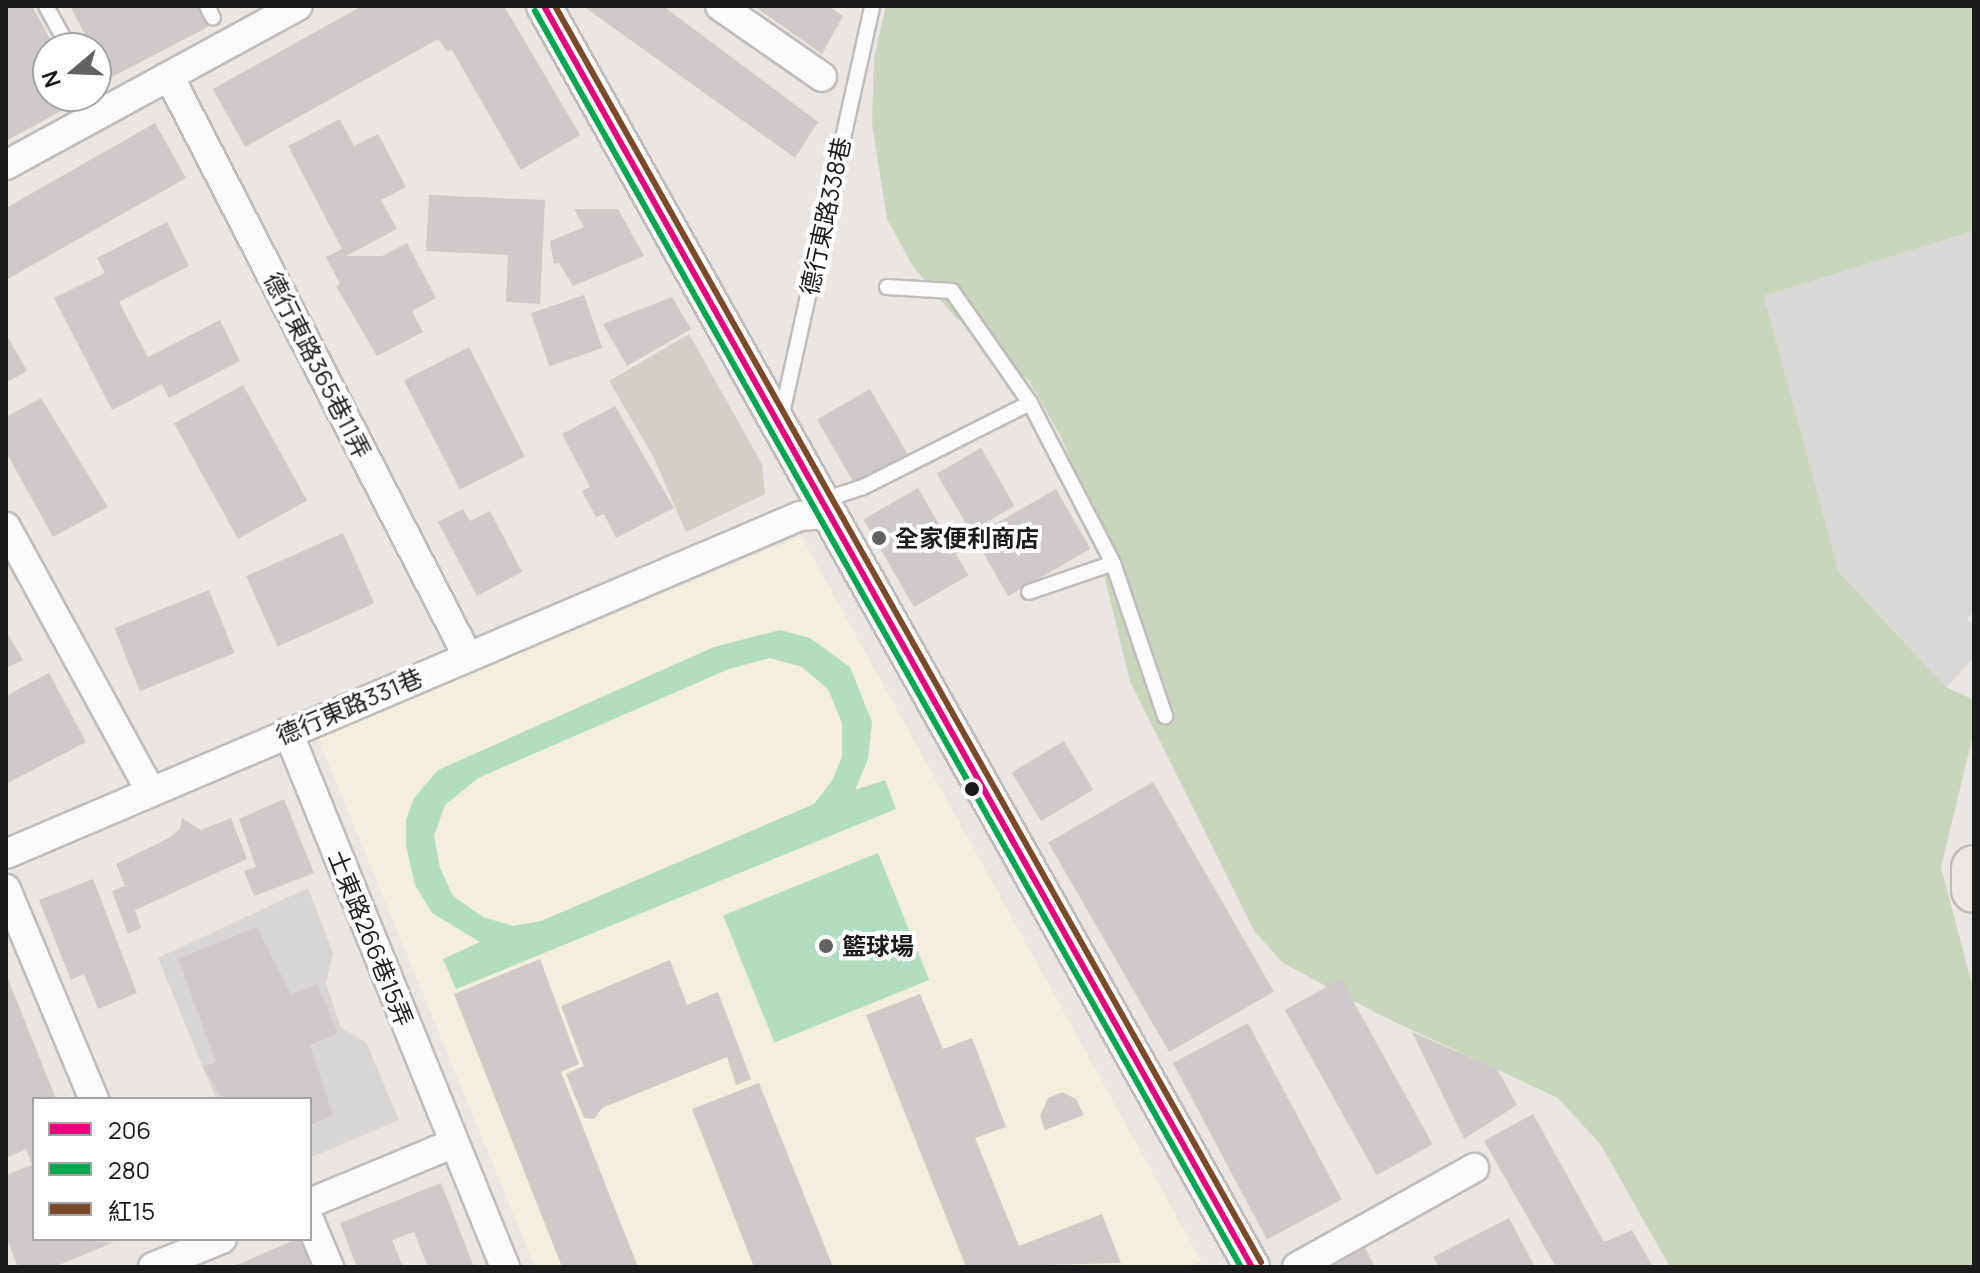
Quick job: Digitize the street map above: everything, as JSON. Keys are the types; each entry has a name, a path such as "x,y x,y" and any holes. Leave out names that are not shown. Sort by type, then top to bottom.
{"main road":[{"path":"1974,868 1974,890"}],"street":[{"path":"6,165 298,6"},
{"path":"544,6 1252,1267"},
{"path":"720,6 822,77"},
{"name":"德行東路365巷11弄","path":"169,76 467,655"},
{"name":"德行東路331巷","path":"6,854 467,655 824,508"},
{"path":"6,527 151,792"},
{"name":"士東路266巷15弄","path":"288,732 505,1267"},
{"path":"6,889 93,1097"},
{"path":"312,1202 454,1143"},
{"path":"1297,1267 1474,1168"},
{"path":"312,1227 329,1267"},
{"path":"159,1259 216,1241"}],"lane":[{"path":"46,6 60,32"},
{"name":"德行東路338巷","path":"779,426 872,6"},
{"path":"887,287 952,291 1030,403 1113,563 1165,716"},
{"path":"824,508 1030,403"},
{"path":"1029,592 1113,563"}],"shaded area":[{"path":"1974,231 1974,610 1967,619 1974,627 1974,658 1946,687 1839,572 1764,296"},
{"path":"689,334 762,464 765,494 686,532 653,456 609,381"},
{"path":"801,536 1201,1261 1185,1267 535,1267 318,738"},
{"path":"308,888 333,953 326,984 341,1028 366,1042 399,1120 312,1157 312,1097 215,1097 158,958"}],"green space":[{"path":"886,6 1974,6 1974,231 1764,296 1839,572 1946,687 1974,700 1974,731 1941,867 1974,992 1974,1267 1670,1267 1601,1145 1558,1098 1382,1016 1283,963 1255,932 1130,681 1083,489 1061,437 1029,381 954,316 912,265 887,219 872,124 874,58"},
{"path":"780,630 810,638 850,667 872,722 868,759 855,790 885,780 896,809 456,989 443,959 480,942 432,913 415,885 406,846 406,820 414,798 438,770 714,647","holes":["770,658 802,667 828,689 842,723 842,757 832,781 814,804 541,921 513,926 483,917 453,896 440,868 434,836 445,805 478,778 729,669"]},
{"name":"籃球場","path":"878,853 929,980 774,1043 723,916"}],"building":[{"path":"6,6 32,6 46,32 32,32 32,112 59,112 6,141"},
{"path":"70,6 198,6 208,27 112,77 112,32 84,32"},
{"path":"362,6 504,6 580,135 521,170 452,50 447,51 438,39 245,147 213,89"},
{"path":"583,6 663,6 818,122 795,158"},
{"path":"754,6 828,6 843,16 822,54"},
{"path":"340,119 354,146 378,134 406,187 381,200 397,229 346,256 382,256 407,243 436,298 412,311 423,332 377,356 336,286 340,284 326,257 342,249 288,146"},
{"path":"155,123 186,178 6,280 6,208"},
{"path":"429,195 545,200 540,304 506,302 508,255 426,251"},
{"path":"574,209 618,209 644,256 573,286 559,263 554,264 550,241 584,227"},
{"path":"167,222 189,266 119,302 148,357 220,320 240,361 169,398 162,384 112,410 54,298 105,273 97,258"},
{"path":"584,295 602,348 549,366 531,313"},
{"path":"672,297 691,329 627,366 603,324"},
{"path":"6,334 27,371 6,383"},
{"path":"469,347 525,457 460,490 404,380"},
{"path":"243,385 307,500 238,539 174,423"},
{"path":"870,389 908,454 855,484 817,420"},
{"path":"41,398 108,507 53,537 6,452 6,417"},
{"path":"615,406 674,508 616,538 604,514 596,517 582,491 590,487 562,434"},
{"path":"981,448 1014,506 970,532 937,474"},
{"path":"918,488 968,575 914,607 863,520"},
{"path":"1056,489 1090,549 1008,596 974,536"},
{"path":"463,509 470,521 490,511 522,572 477,596 438,522"},
{"path":"343,533 374,603 277,646 246,576"},
{"path":"209,590 234,653 140,691 114,628"},
{"path":"6,631 23,660 6,668"},
{"path":"49,673 86,742 6,784 6,696"},
{"path":"1064,741 1093,790 1041,821 1012,772"},
{"path":"1153,782 1274,992 1169,1052 1048,843"},
{"path":"284,799 314,873 254,896 244,871 256,867 239,819"},
{"path":"182,818 201,830 231,818 247,859 135,910 141,928 128,934 112,891 125,886 116,864 169,838 180,829"},
{"path":"93,879 137,993 98,1009 84,974 71,980 39,900"},
{"path":"257,927 291,994 317,984 338,1033 310,1045 333,1115 312,1124 312,1097 222,1097 203,1067 216,1062 178,959"},
{"path":"540,959 579,1064 561,1072 638,1267 562,1267 454,994"},
{"path":"670,960 687,1005 718,992 751,1079 736,1085 727,1057 602,1108 594,1119 584,1118 566,1074 584,1066 561,1006"},
{"path":"6,974 55,1097 32,1097 32,1165 26,1149 6,1158"},
{"path":"1341,979 1433,1144 1377,1175 1285,1010"},
{"path":"920,994 943,1049 972,1038 1006,1127 975,1138 1019,1246 1102,1214 1121,1263 966,1267 866,1015"},
{"path":"1248,1023 1342,1200 1267,1239 1173,1063"},
{"path":"1412,1032 1497,1069 1517,1105 1464,1139"},
{"path":"759,1083 833,1267 754,1267 692,1109"},
{"path":"1062,1092 1076,1099 1084,1115 1045,1130 1040,1116 1048,1098"},
{"path":"1533,1114 1604,1242 1632,1230 1653,1267 1556,1267 1484,1141"},
{"path":"32,1165 32,1241 114,1242 54,1267 18,1267 6,1237 6,1175"},
{"path":"441,1183 474,1267 428,1267 414,1232 392,1240 403,1267 357,1267 340,1223"},
{"path":"1509,1218 1535,1267 1439,1267 1433,1257"},
{"path":"292,1241 302,1241 312,1267 232,1267"},
{"path":"1365,1248 1375,1267 1332,1267"}],"transit line":[{"name":"206","path":"544,6 1252,1267"},
{"name":"紅15","path":"555,6 1261,1262"},
{"name":"280","path":"535,11 1241,1267"}],"place":[{"name":"全家便利商店","path":"879,538"},
{"name":"籃球場","path":"826,946"}]}
